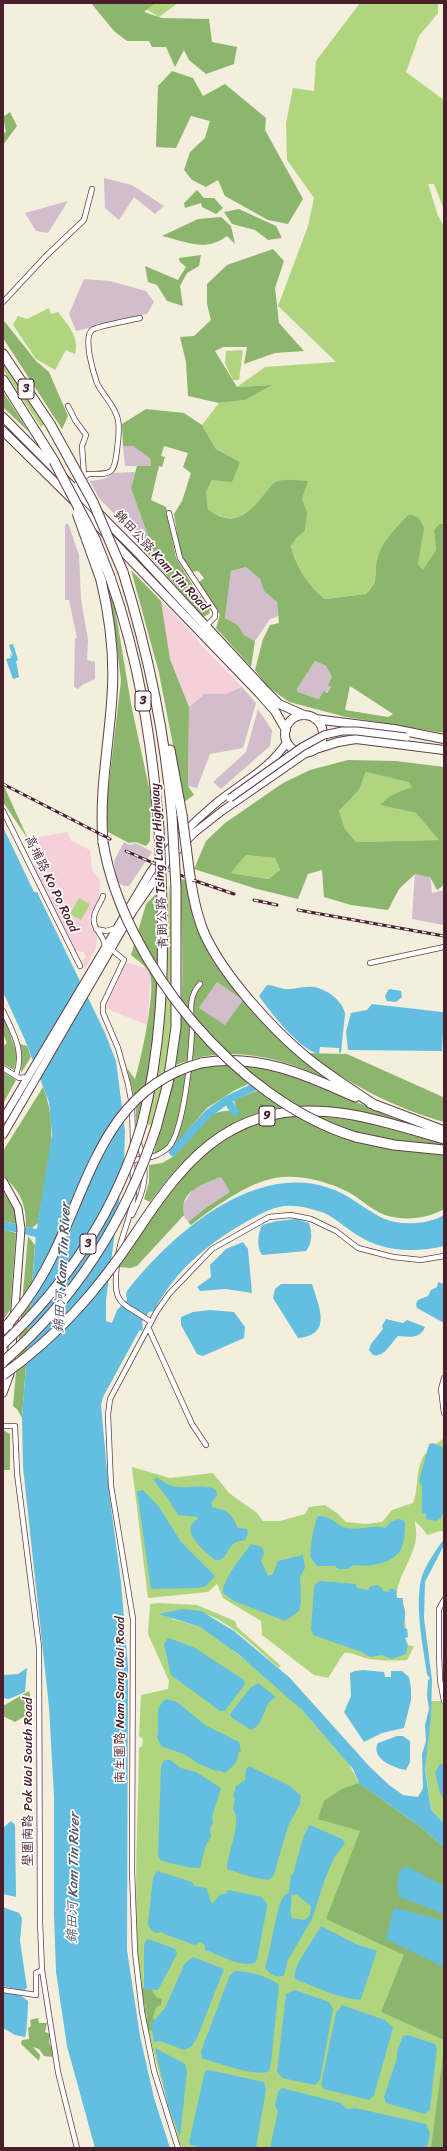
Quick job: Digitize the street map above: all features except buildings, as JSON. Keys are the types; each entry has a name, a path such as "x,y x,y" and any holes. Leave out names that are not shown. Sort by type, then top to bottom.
{"highway":[{"name":"青朗公路 Tsing Long Highway","path":"3,354 50,424 94,502 123,572 138,622 159,720 172,816 176,888 176,1027 168,1083 156,1128 131,1194 95,1258 56,1310 3,1363"},
{"name":"青朗公路 Tsing Long Highway","path":"3,380 54,461 95,539 124,617 142,694 154,766 159,829 163,951 160,1028 153,1077 137,1122 123,1177 93,1236 49,1297 3,1344"},
{"path":"54,461 88,541 101,580 109,616 113,666 112,696 102,796 103,842 110,879 126,920 152,966 193,1020 230,1059 275,1098 311,1120 356,1137 394,1145 444,1150"},
{"path":"159,720 167,737 180,804 190,877 196,908 206,936 217,957 237,984 274,1027 296,1048 330,1075 376,1106"},
{"path":"3,1330 24,1304 47,1267 86,1176 115,1123 135,1100 151,1086 177,1071 201,1063 235,1060 269,1064 308,1076 376,1106 444,1131"},
{"name":"9","path":"3,1375 42,1344 71,1318 101,1283 163,1192 195,1156 224,1134 264,1117 308,1110 347,1114 444,1139"}],"main road":[{"name":"錦田公路 Kam Tin Road","path":"3,417 140,555 275,700 304,715"},
{"name":"錦田公路 Kam Tin Road","path":"3,431 260,693 275,711 286,730"},
{"path":"306,753 294,750 287,742 286,730 291,721 304,715 315,719 394,729 444,739"},
{"path":"315,719 319,723 323,734 322,741 316,749"},
{"path":"203,816 306,744 324,735 346,731 363,731 406,737 415,734"},
{"path":"3,1119 31,1075 91,971 145,893 179,848 222,811 306,753 338,742 356,739 444,750"},
{"path":"3,1135 94,981 116,928 149,874 167,850 216,804 274,760 287,742"},
{"path":"3,1181 18,1208 21,1238 10,1374 3,1393"}],"street":[{"path":"3,302 46,256 84,220 92,189"},
{"path":"74,488 84,476 88,474 103,475 110,472 116,459 119,432 118,420 114,409 95,378 89,355 89,336 97,327 140,318"},
{"path":"68,406 75,420 86,435 82,446 84,476"},
{"path":"169,513 180,558 215,611 214,617 206,626"},
{"name":"高埔路 Ko Po Road","path":"3,811 80,966"},
{"path":"103,896 94,914 96,929 104,939 108,948 124,960 103,1004 102,1011 123,1065 137,1122 146,1176 143,1190 125,1228"},
{"path":"96,929 106,931 116,928"},
{"path":"370,963 444,947"},
{"path":"132,1160 153,1157 165,1150 175,1134 185,1093 189,1060 192,1032 191,999 193,992 200,984"},
{"path":"3,1011 19,1048 20,1065 18,1077 21,1086 18,1094"},
{"path":"3,1068 18,1077 31,1075"},
{"path":"137,1122 132,1160 134,1195 119,1249 115,1276 117,1295 128,1308 149,1323 192,1424 206,1445"},
{"name":"南生圍路 Nam Sang Wai Road","path":"178,2148 154,2071 142,2012 135,1952 132,1871 133,1619 112,1486 108,1415 110,1399 149,1323 169,1294 212,1250 269,1217 292,1215 311,1219 336,1231 358,1248 393,1257 421,1260 444,1256"},
{"path":"444,1378 440,1389 444,1413"},
{"name":"壆圍南路 Pok Wai South Road","path":"3,1426 15,1426 17,1473 39,1647 40,1922 42,1970 58,2072 78,2148"},
{"path":"444,1600 440,1609 439,1653 440,1680 444,1701"},
{"path":"3,1990 36,1995 36,1973 42,1970"}],"shaded area":[{"path":"104,178 132,185 164,206 155,214 134,197 119,220 105,208"},
{"path":"68,201 48,233 36,231 25,213"},
{"path":"84,279 110,281 146,291 154,302 147,314 76,331 69,314"},
{"path":"133,445 150,458 151,466 125,466 123,446"},
{"path":"135,472 131,488 149,539 143,544 99,498 90,481 104,479 114,473"},
{"path":"68,523 79,555 81,599 88,640 87,660 95,662 95,679 82,685 78,689 74,687 75,638 77,638 69,600 65,600 65,525"},
{"path":"246,567 260,579 264,591 277,602 278,616 270,619 255,641 244,635 238,625 225,618 231,571"},
{"path":"161,601 242,687 226,694 201,696 189,707 170,659"},
{"path":"315,661 326,666 332,677 331,687 320,699 298,692 297,689"},
{"path":"242,687 256,703 243,748 210,754 197,788 188,786 189,707 204,694 226,694"},
{"path":"258,709 272,730 270,746 221,789 213,782 246,752"},
{"path":"68,832 71,841 90,850 92,870 100,880 98,902 89,917 90,926 97,936 96,948 85,969 81,963 86,957 84,952 75,951 34,869 35,864 39,862 28,839"},
{"path":"124,842 130,845 136,843 152,852 129,886 124,886 117,882 114,861"},
{"path":"415,871 430,873 432,893 444,890 444,925 412,919"},
{"path":"129,963 148,969 151,977 147,1025 110,1010 106,1006 126,964"},
{"path":"217,982 243,1000 225,1026 199,1008"},
{"path":"221,1177 230,1192 188,1222 183,1215 183,1205 194,1188"}],"green space":[{"path":"91,3 155,3 144,12 162,18 209,19 212,42 237,47 234,64 206,74 189,60 184,50 175,67 166,47 152,47 149,41 127,41 114,31"},
{"path":"150,3 178,3 159,17 143,7"},
{"path":"360,3 438,3 438,13 419,36 406,72 444,100 444,210 434,184 428,184 438,216 444,226 444,524 439,524 434,530 436,550 423,569 418,564 419,553 409,514 385,541 377,560 373,585 366,594 325,599 308,582 299,568 293,553 291,545 297,537 305,531 306,520 304,506 297,497 275,483 253,507 246,513 237,517 228,518 219,516 208,509 206,492 212,480 240,462 216,449 202,425 219,403 245,400 271,385 237,387 265,367 336,362 278,306 308,226 314,198 287,160 286,123 293,88 314,91 316,61"},
{"path":"172,71 193,78 203,96 225,84 266,118 265,130 303,199 288,224 268,220 225,196 218,180 206,187 192,180 184,170 190,152 205,138 210,121 191,116 176,148 156,147 158,86"},
{"path":"10,112 17,126 3,145 3,133 6,132 3,117"},
{"path":"197,190 204,198 214,198 223,208 216,214 202,207 201,203 185,208 184,203"},
{"path":"239,209 276,226 282,238 268,240 255,230 232,224 224,212"},
{"path":"221,217 231,226 235,244 227,236 211,244 203,245 187,243 162,236 198,219"},
{"path":"273,249 284,261 275,288 279,323 304,351 275,353 244,364 247,347 223,347 215,351 237,387 272,385 245,400 219,403 188,396 186,362 180,337 194,336 211,320 207,304 207,284 227,265"},
{"path":"201,255 199,266 187,273 180,286 183,306 167,301 157,285 148,282 145,266 178,280 186,267 180,262 179,258"},
{"path":"49,308 51,314 58,312 72,331 76,342 75,354 66,350 55,370 36,359 13,325 18,316 27,319"},
{"path":"3,322 5,322 36,361 49,372 68,416 62,429 3,338"},
{"path":"243,350 239,380 233,380 225,363 226,351"},
{"path":"3,359 46,423 41,427 3,370"},
{"path":"3,392 29,432 3,407"},
{"path":"146,409 184,413 202,425 216,449 240,462 232,482 212,480 206,492 208,509 223,518 237,517 250,510 272,484 278,481 308,481 302,499 307,513 305,531 297,537 291,546 299,568 308,582 325,599 366,594 375,581 377,560 385,541 409,514 419,518 424,528 418,564 423,569 436,550 434,530 439,524 444,524 444,733 346,717 289,702 267,686 255,670 263,639 270,625 279,623 277,602 264,591 260,579 246,567 231,571 225,618 238,625 244,635 255,641 251,667 216,628 220,615 198,583 204,578 198,571 191,572 180,553 174,514 182,501 191,473 183,467 188,453 164,446 161,456 165,457 162,467 159,466 151,500 166,507 176,558 197,592 210,608 209,614 203,617 140,545 149,539 131,488 137,466 151,466 150,458 133,446 123,446 122,424","holes":["315,661 326,666 332,677 328,685 331,687 327,693 324,691 319,699 298,692 297,689","350,686 393,714 388,717 345,710"]},
{"path":"131,570 161,601 170,659 189,707 188,786 194,795 184,802 159,673"},
{"path":"113,596 131,704 151,797 150,841 146,846 136,842 129,843 108,832 106,809 121,680 110,597"},
{"path":"348,760 396,761 444,767 444,885 437,890 430,877 415,874 399,889 388,910 351,905 324,897 322,870 308,874 298,899 257,889 194,869 206,841 225,823 283,783 310,770","holes":["366,772 409,782 412,787 391,795 380,805 416,813 439,840 356,842 345,829 339,811 359,790","246,855 275,858 280,870 269,879 231,873"]},
{"path":"366,772 409,781 413,787 391,795 381,805 416,813 440,840 356,842 345,829 339,811 359,790"},
{"path":"3,784 28,839 3,802"},
{"path":"246,855 275,858 280,870 270,879 231,873"},
{"path":"179,878 187,881 200,932 206,948 215,964 243,998 324,1074 323,1077 287,1063 250,1055 213,1055 176,1065 182,995","holes":["217,982 243,1000 225,1025 199,1008"]},
{"path":"169,884 175,954 173,1026 167,1072 152,1126 145,1123 157,1073 163,1039"},
{"path":"157,893 159,964 156,1023 148,1074 136,1124 136,1105 127,1068 135,1079 141,1058 147,1026 151,983 150,975 147,969 131,955 146,904"},
{"path":"79,898 90,904 81,920 70,914"},
{"path":"3,1015 17,1054 14,1070 3,1064 3,1046 7,1043 3,1034"},
{"path":"20,1044 27,1046 31,1057 21,1073 22,1054"},
{"path":"308,1053 347,1054 443,1097 444,1095 444,1122 408,1110 373,1094 339,1075"},
{"path":"239,1063 285,1071 414,1127 334,1108 304,1106 277,1109 251,1116 228,1126 186,1159 150,1202 144,1199 149,1182 149,1165 162,1163 173,1157 195,1131 211,1116 220,1112 231,1111 234,1115 238,1114 234,1100 264,1088 259,1079 235,1090 207,1108 173,1148 154,1153 174,1077 206,1067"},
{"path":"3,1072 16,1080 3,1104"},
{"path":"43,1087 51,1120 50,1155 38,1223 32,1228 26,1227 25,1210 21,1198 14,1187 3,1175 3,1151"},
{"path":"311,1115 360,1121 444,1144 444,1146 398,1141 342,1129 339,1137 369,1145 444,1155 444,1209 423,1217 392,1217 380,1213 351,1194 330,1184 312,1179 284,1177 275,1178 253,1185 220,1204 191,1225 188,1222 230,1192 221,1177 200,1186 189,1194 183,1207 184,1215 137,1266 130,1268 119,1267 174,1186 195,1163 218,1144 244,1129 275,1119"},
{"path":"3,1192 12,1201 17,1224 3,1221"},
{"path":"3,1229 16,1233 10,1310 3,1320"},
{"path":"28,1236 35,1245 22,1418 17,1409 13,1406"},
{"path":"3,1430 10,1434 10,1470 3,1470"},
{"path":"444,1438 444,1532 440,1531 427,1535 415,1521 415,1545 397,1591 397,1598 403,1600 406,1629 404,1645 414,1646 407,1660 376,1660 344,1653 328,1678 314,1675 262,1635 261,1621 223,1598 217,1584 208,1592 148,1598 132,1467 170,1478 213,1473 229,1493 257,1513 263,1521 280,1521 305,1514 309,1507 325,1505 337,1513 346,1522 366,1524 382,1522 392,1510 413,1503 419,1468 423,1457 430,1449"},
{"path":"150,1604 197,1605 235,1621 237,1627 281,1666 279,1668 243,1637 217,1619 203,1613 188,1610 172,1611 172,1619 200,1627 221,1641 280,1688 302,1710 349,1764 359,1783 444,1847 444,2148 183,2148 179,2143 157,2065 148,2026 141,1987 138,1957 136,1868 139,1748 142,1746 143,1739 139,1736 141,1695 168,1689 169,1681 148,1634"},
{"path":"29,1691 31,1699 27,1715 15,1722 3,1716 3,1706"},
{"path":"431,1701 444,1701 444,1823 431,1810 425,1766"},
{"path":"359,1783 421,1827 444,1847 444,2040 381,2012 404,1955 326,1919 360,1831 318,1819 324,1801 342,1789"},
{"path":"147,1986 151,1988 156,1997 162,1999 161,2005 156,2007 153,2018 157,2024 152,2031 146,2028 145,2021 148,2015 144,2012 146,2006 142,2002 140,1989"},
{"path":"38,2018 39,2023 47,2023 45,2032 50,2034 49,2043 53,2050 52,2057 44,2056 39,2049 33,2047 40,2055 39,2061 21,2044 22,2040 29,2039 28,2028 31,2026 30,2020"},
{"path":"444,2049 444,2148 431,2148"}],"water":[{"path":"13,644 18,660 16,661 19,677 13,679 6,659 11,658 10,654 13,657 9,645"},
{"name":"錦田河 Kam Tin River","path":"3,827 34,892 37,892 105,1033 116,1061 125,1131 124,1163 106,1300 106,1321 112,1323 117,1310 127,1300 127,1291 145,1269 166,1248 190,1227 216,1209 243,1194 272,1185 300,1183 329,1188 343,1194 389,1221 413,1223 430,1221 444,1215 444,1246 422,1250 399,1250 367,1241 329,1215 304,1207 279,1207 256,1216 230,1231 204,1250 181,1272 162,1297 154,1311 149,1312 142,1322 143,1330 139,1331 103,1397 101,1405 109,1492 121,1582 128,1667 127,1950 140,2036 154,2098 170,2148 95,2148 67,2046 56,1972 54,1914 54,1797 49,1707 23,1467 22,1418 36,1234 52,1134 49,1102 25,1040 3,992"},
{"path":"267,985 272,985 283,989 304,987 319,988 336,998 345,1014 341,1052 339,1053 339,1048 320,1047 319,1054 303,1046 286,1030 259,996"},
{"path":"389,989 401,991 402,997 396,1002 387,1001 385,996"},
{"path":"372,1004 444,1013 442,1051 348,1050 346,1032 351,1013 367,1010"},
{"path":"296,1219 309,1223 311,1237 310,1244 306,1251 262,1255 258,1240 262,1225 277,1221"},
{"path":"243,1242 248,1249 252,1293 226,1289 200,1291 197,1287 211,1277 210,1265 226,1249"},
{"path":"438,1282 444,1284 444,1323 417,1308 416,1304 418,1300 428,1296 431,1290 437,1287"},
{"path":"281,1284 312,1284 321,1318 320,1326 316,1332 309,1336 298,1338 273,1298 275,1289"},
{"path":"210,1310 234,1312 245,1327 244,1338 203,1356 197,1354 181,1325 181,1317 193,1312"},
{"path":"386,1319 403,1323 407,1320 425,1327 420,1334 414,1336 398,1336 384,1352 373,1355 369,1350 371,1344 383,1329 382,1326"},
{"path":"433,1443 444,1448 444,1511 441,1518 436,1521 426,1519 426,1514 422,1513 422,1486 419,1481 429,1444"},
{"path":"156,1477 175,1487 200,1486 216,1490 217,1495 212,1502 212,1507 226,1511 229,1513 238,1528 247,1529 248,1533 245,1540 233,1544 222,1559 215,1560 195,1541 192,1535 192,1524 198,1519 197,1517 179,1515 157,1485 154,1480"},
{"path":"143,1490 159,1507 181,1542 215,1576 206,1586 198,1588 151,1589 137,1491"},
{"path":"318,1516 331,1519 343,1527 352,1529 376,1527 385,1528 391,1522 399,1519 405,1521 401,1549 392,1559 379,1564 365,1566 353,1565 348,1569 338,1569 335,1566 317,1566 311,1558 311,1544 316,1519"},
{"path":"444,1539 444,1545 425,1582 424,1618 432,1680 431,1717 425,1769 431,1810 444,1823 444,1847 421,1827 359,1783 353,1769 302,1710 238,1654 200,1627 159,1614 182,1609 201,1611 234,1631 290,1678 369,1766 389,1785 403,1795 418,1797 423,1788 422,1754 426,1741 425,1725 429,1709 427,1695 428,1680 430,1679 427,1674 420,1625 420,1587 422,1576 426,1567"},
{"path":"251,1544 262,1547 264,1553 261,1561 268,1576 273,1574 278,1561 303,1555 305,1568 300,1577 301,1601 299,1611 285,1621 234,1601 223,1593 229,1575"},
{"path":"320,1581 356,1584 357,1588 369,1590 369,1587 377,1585 382,1588 383,1591 389,1592 390,1588 396,1590 397,1598 403,1598 405,1613 404,1628 407,1629 408,1637 405,1638 408,1645 406,1654 392,1659 382,1655 370,1657 362,1652 313,1635 311,1629 314,1588 315,1584"},
{"path":"169,1638 195,1648 244,1680 245,1684 225,1711 220,1711 171,1675 164,1645"},
{"path":"27,1668 25,1692 9,1699 3,1698 3,1675 18,1674"},
{"path":"363,1670 384,1672 385,1677 391,1677 391,1671 402,1671 409,1677 411,1688 411,1700 404,1728 382,1733 364,1742 344,1712 351,1696 350,1673"},
{"path":"258,1683 276,1697 269,1704 262,1719 256,1727 251,1730 232,1718 230,1714 250,1688"},
{"path":"167,1699 177,1702 205,1725 239,1742 241,1751 238,1753 237,1759 230,1769 225,1773 218,1770 216,1771 197,1763 186,1755 161,1746 157,1737 158,1709 163,1701"},
{"path":"397,1736 403,1736 410,1741 410,1762 406,1770 389,1765 380,1758 377,1753 376,1748 378,1743"},
{"path":"164,1760 170,1760 181,1768 196,1772 221,1788 212,1817 213,1823 210,1829 211,1837 206,1845 200,1868 185,1867 170,1863 160,1860 158,1856 161,1767"},
{"path":"444,1763 444,1800 440,1793 435,1773 440,1764"},
{"path":"249,1766 290,1786 301,1796 300,1804 288,1826 274,1875 269,1880 251,1877 227,1869 236,1822 236,1815 233,1809 235,1798 233,1797 236,1786 245,1780 246,1769"},
{"path":"11,1821 15,1825 16,1897 3,1894 3,1828"},
{"path":"310,1825 342,1839 345,1843 334,1858 325,1879 312,1919 288,1960 284,1975 276,1976 270,1974 265,1967 278,1909 284,1896 289,1892 291,1875 293,1874 304,1835","holes":["296,1894 311,1906 310,1915 305,1920 292,1918 290,1913 291,1895"]},
{"path":"408,1867 444,1886 444,1914 400,1897 398,1886 399,1874 402,1868"},
{"path":"157,1871 192,1882 194,1886 206,1888 212,1904 221,1894 226,1894 228,1890 262,1897 267,1904 267,1908 255,1963 242,1964 229,1960 205,1950 205,1946 201,1942 195,1945 162,1932 157,1933 151,1930 148,1923 153,1878"},
{"path":"3,1907 19,1913 22,1918 20,1941 27,1988 23,1991 3,1986"},
{"path":"396,1908 444,1921 444,1967 386,1939 393,1910"},
{"path":"321,1926 356,1944 377,1951 361,1999 339,1996 295,1979 295,1974 300,1961"},
{"path":"148,1939 173,1948 176,1950 177,1954 158,1990 144,1989 144,1947 145,1942"},
{"path":"193,1957 224,1969 197,2038 191,2047 184,2050 160,2041 154,2042 151,2024 165,2008 185,1963"},
{"path":"235,1971 258,1975 279,1985 271,2063 269,2071 264,2073 236,2069 202,2058 201,2051 230,1975"},
{"path":"295,1990 329,2002 333,2009 320,2080 315,2085 282,2078 277,2072 286,1994"},
{"path":"3,1992 20,1995 28,2001 25,2037 15,2035 3,2028"},
{"path":"342,2005 385,2020 393,2028 374,2095 369,2100 324,2089 321,2085 336,2013"},
{"path":"408,2035 435,2044 437,2048 430,2109 425,2114 386,2103 384,2097 397,2058 397,2051 403,2036"},
{"path":"155,2048 185,2064 187,2072 180,2137 168,2105"},
{"path":"209,2070 264,2082 266,2089 256,2148 203,2148 191,2145 189,2142 205,2071"},
{"path":"282,2088 341,2103 347,2109 355,2108 426,2124 430,2133 427,2148 270,2148 278,2111 275,2106 278,2092"}],"waterway":[{"path":"173,1152 209,1113 227,1100 254,1087"},
{"path":"227,1100 235,1112"},
{"path":"3,1225 15,1228"},
{"path":"28,1231 47,1236"}],"railway":[{"path":"3,784 110,839"},
{"path":"126,851 187,878 234,894"},
{"path":"254,900 277,905"},
{"path":"298,910 444,936"}]}
